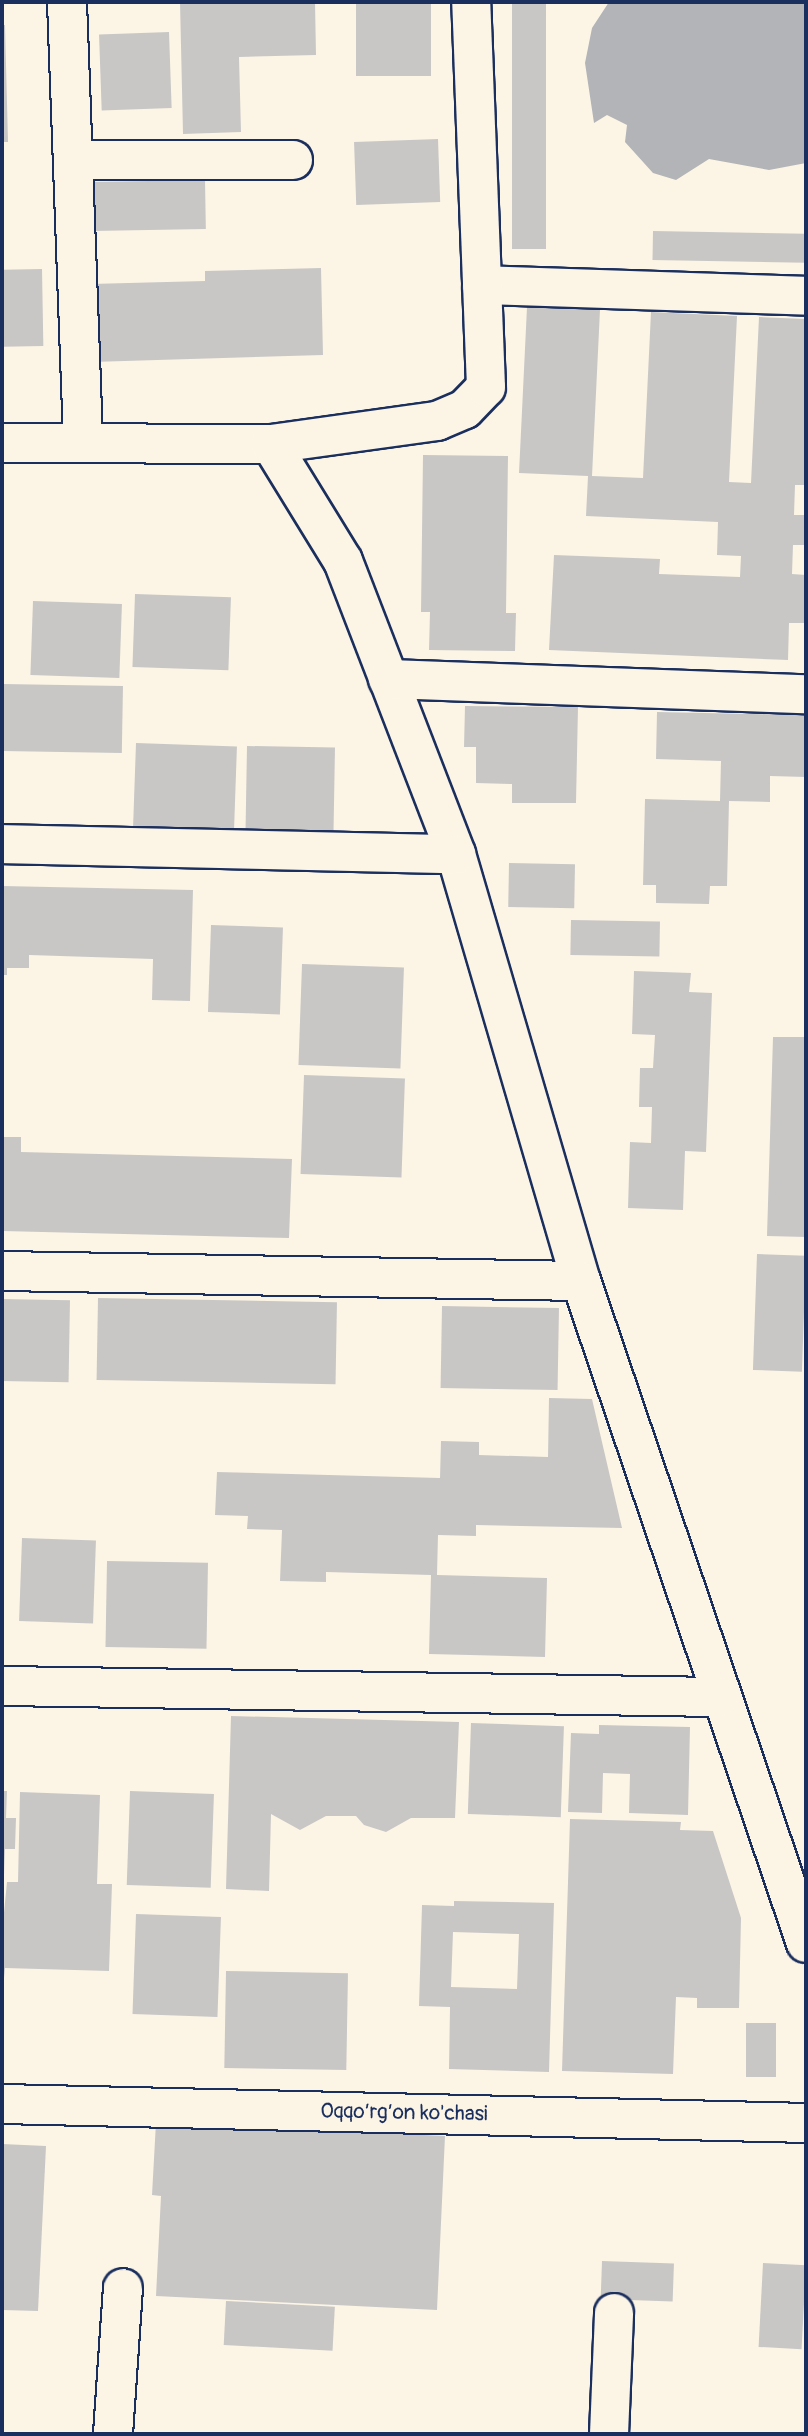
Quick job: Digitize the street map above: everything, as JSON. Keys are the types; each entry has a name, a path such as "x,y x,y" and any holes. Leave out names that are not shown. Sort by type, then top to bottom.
{"street":[{"path":"67,2 83,442"},
{"path":"2,443 271,444 437,421 465,409 486,387 471,2"},
{"path":"73,160 293,160"},
{"path":"482,285 806,296"},
{"path":"271,444 343,561 456,854 581,1281 719,1697 806,1943"},
{"path":"388,679 806,694"},
{"path":"2,844 456,854"},
{"path":"2,1271 581,1281"},
{"path":"2,1686 719,1697"},
{"name":"Oqqo’rg’on ko'chasi","path":"2,2104 806,2123"},
{"path":"113,2434 123,2288"},
{"path":"609,2434 614,2313"}],"shaded area":[{"path":"609,2 806,2 806,163 769,170 709,159 676,180 653,173 625,142 627,125 607,115 594,123 585,63 592,28"}],"building":[{"path":"180,2 315,2 316,55 239,57 241,132 183,134"},
{"path":"356,2 431,2 431,76 356,76"},
{"path":"512,2 546,2 546,249 512,249"},
{"path":"2,25 5,25 8,142 2,142"},
{"path":"169,32 172,108 102,110 99,34"},
{"path":"438,139 440,202 356,205 354,142"},
{"path":"205,180 206,229 92,231 91,182"},
{"path":"653,231 806,234 805,263 652,260"},
{"path":"321,268 323,355 92,362 90,284 205,281 205,271"},
{"path":"42,269 43,346 3,347 2,270"},
{"path":"527,307 600,310 592,476 643,478 651,312 737,316 729,482 751,483 759,317 806,319 806,485 795,485 794,515 806,515 806,545 793,545 792,574 806,575 804,623 789,623 788,660 549,650 554,555 660,559 659,574 740,577 741,556 717,555 718,522 586,516 588,476 519,473"},
{"path":"423,455 508,456 506,613 516,613 515,651 429,650 430,612 421,612"},
{"path":"135,594 231,597 228,670 132,667"},
{"path":"33,601 122,604 119,678 30,675"},
{"path":"3,684 123,686 122,753 2,751"},
{"path":"465,706 578,707 576,803 512,803 512,784 476,783 476,747 464,747"},
{"path":"657,712 806,715 806,777 770,776 770,802 729,801 727,886 710,886 709,904 656,903 656,885 643,885 645,799 720,801 721,761 656,759"},
{"path":"136,743 237,747 234,839 133,836"},
{"path":"247,746 335,748 333,841 245,839"},
{"path":"509,863 575,864 574,908 508,907"},
{"path":"2,886 193,890 190,1001 152,1000 153,959 29,955 29,968 7,968 7,975 2,975"},
{"path":"571,920 660,922 659,957 570,955"},
{"path":"211,925 283,928 280,1014 208,1012"},
{"path":"302,964 404,968 400,1068 298,1065"},
{"path":"634,971 691,973 689,992 712,993 706,1152 685,1151 683,1210 628,1208 630,1142 651,1143 652,1107 639,1107 640,1068 653,1068 655,1035 632,1034"},
{"path":"773,1037 806,1037 806,1237 767,1236"},
{"path":"304,1075 405,1079 401,1177 301,1174"},
{"path":"2,1137 21,1137 21,1152 292,1159 289,1238 2,1231"},
{"path":"757,1254 806,1256 802,1372 753,1370"},
{"path":"98,1298 337,1302 336,1384 97,1380"},
{"path":"2,1299 70,1300 69,1382 2,1381"},
{"path":"442,1306 559,1308 558,1390 441,1388"},
{"path":"549,1398 592,1399 622,1528 476,1525 476,1536 438,1535 437,1575 547,1578 545,1657 429,1654 431,1575 326,1572 326,1582 280,1581 282,1530 247,1529 248,1516 215,1515 217,1472 440,1478 441,1441 479,1442 479,1455 548,1457"},
{"path":"22,1538 96,1541 93,1624 19,1621"},
{"path":"107,1561 208,1563 206,1649 105,1647"},
{"path":"231,1716 459,1722 455,1818 411,1818 386,1832 364,1825 356,1816 326,1816 300,1830 271,1814 269,1891 226,1889"},
{"path":"471,1723 564,1726 561,1817 468,1814"},
{"path":"599,1725 690,1727 688,1815 629,1813 630,1774 603,1773 602,1813 568,1812 571,1733 599,1734"},
{"path":"2,1791 7,1791 6,1818 16,1818 15,1849 5,1849 5,1875"},
{"path":"130,1791 214,1794 211,1888 127,1885"},
{"path":"20,1792 100,1795 97,1884 112,1884 109,1971 5,1968 2,1998 2,1933 7,1882 18,1882"},
{"path":"570,1819 681,1822 680,1830 713,1831 741,1918 739,2008 697,2008 697,1998 676,1997 673,2074 562,2071"},
{"path":"454,1901 554,1903 549,2072 449,2069 450,2007 419,2006 422,1905 454,1906","holes":["453,1932 519,1934 517,1989 451,1987"]},
{"path":"136,1914 221,1917 217,2017 133,2014"},
{"path":"226,1971 348,1973 346,2070 224,2068"},
{"path":"746,2023 776,2023 776,2077 746,2077"},
{"path":"156,2122 445,2136 437,2310 156,2296 161,2196 152,2195"},
{"path":"2,2144 46,2146 38,2311 2,2310"},
{"path":"602,2261 674,2264 673,2301 601,2299"},
{"path":"763,2263 806,2265 802,2349 759,2347"},
{"path":"226,2301 335,2307 333,2351 224,2345"}]}
